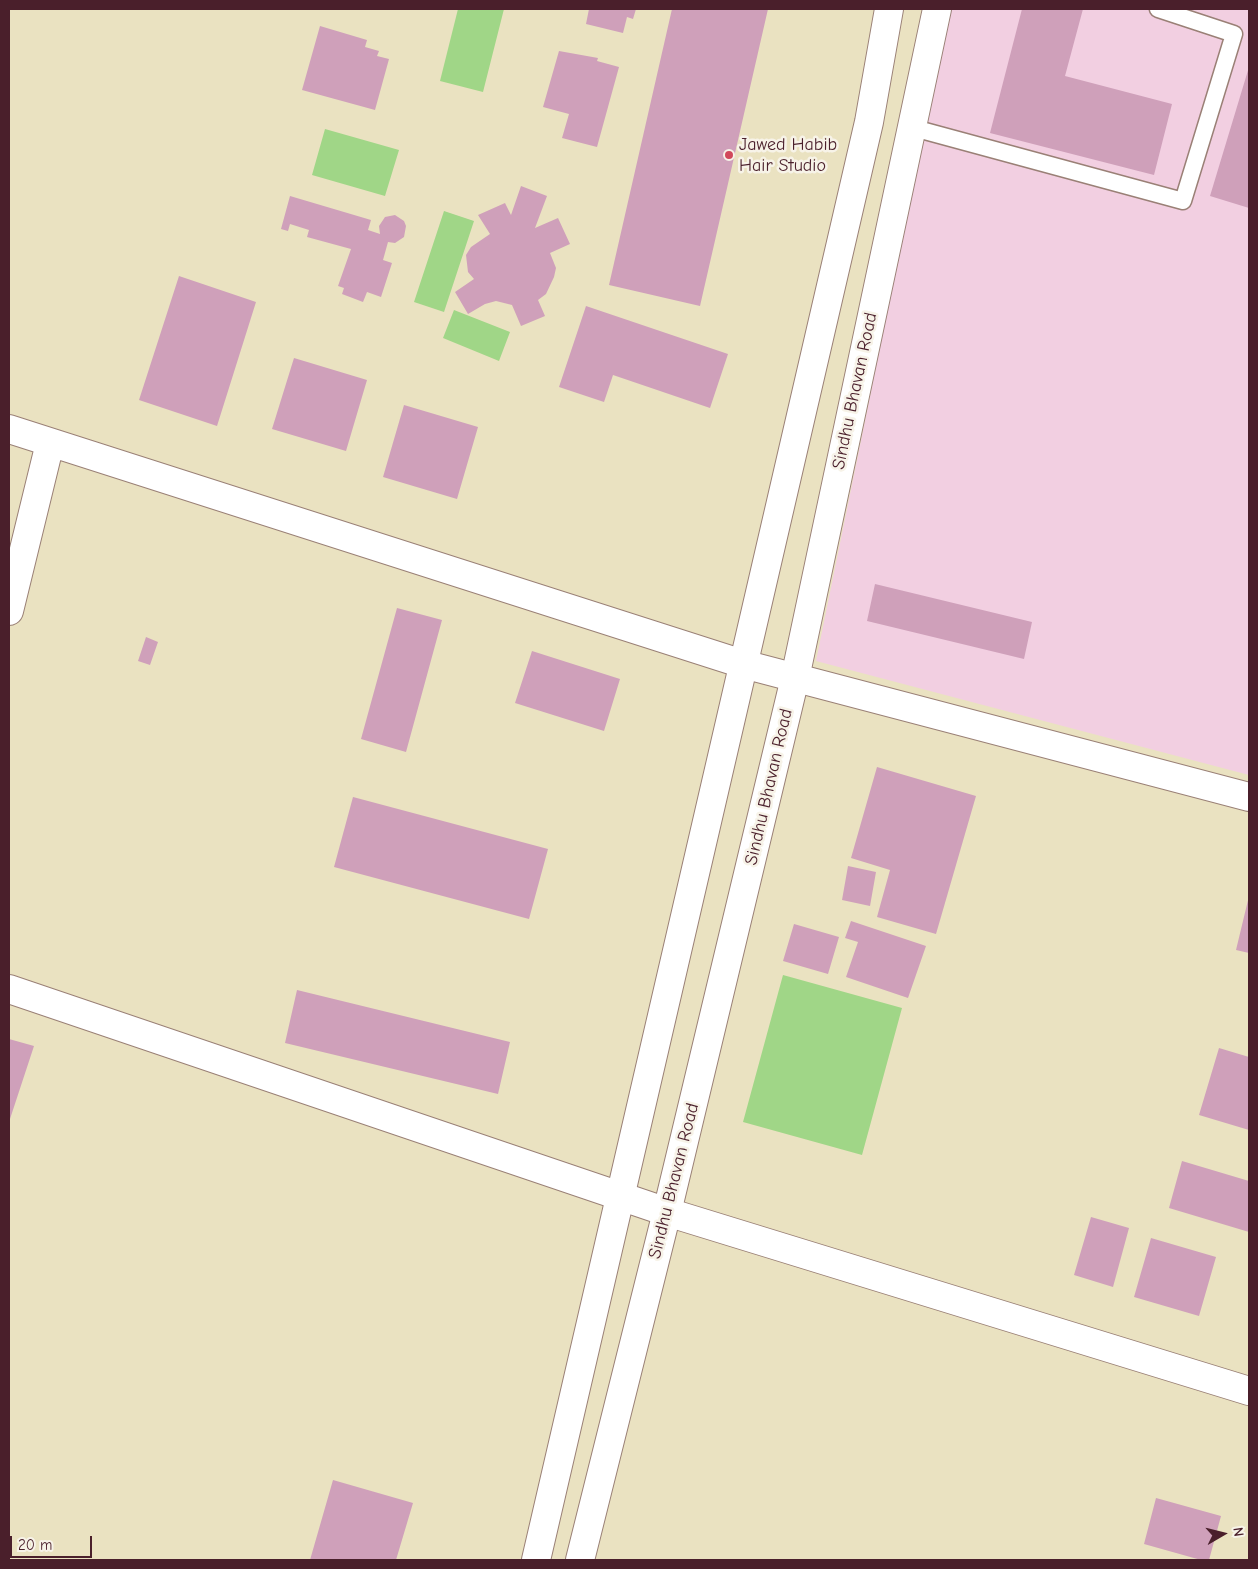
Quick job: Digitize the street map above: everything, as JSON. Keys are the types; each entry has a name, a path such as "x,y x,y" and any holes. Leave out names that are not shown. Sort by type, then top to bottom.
{"main road":[{"path":"536,1560 869,122 889,9"},
{"name":"Sindhu Bhavan Road","path":"580,1560 667,1212 795,678 910,127 937,9"},
{"path":"9,429 743,664 1249,797"},
{"path":"9,611 50,443"},
{"path":"9,990 667,1212 1249,1391"}],"lane":[{"path":"910,127 1183,201 1234,34 1158,9"}],"shaded area":[{"path":"949,9 1249,9 1249,775 816,661"}],"green space":[{"path":"458,9 504,9 483,92 440,81"},
{"path":"325,129 399,150 385,196 312,175"},
{"path":"444,211 474,221 444,312 414,302"},
{"path":"454,310 510,332 499,361 443,338"},
{"path":"783,975 902,1008 862,1155 743,1122"}],"building":[{"path":"589,9 636,9 633,19 627,17 623,33 586,24"},
{"path":"672,9 768,9 700,306 609,285"},
{"path":"1022,9 1083,9 1065,76 1172,104 1154,175 990,133"},
{"path":"320,26 367,40 365,47 379,51 377,56 389,59 375,110 302,90"},
{"path":"559,51 598,58 597,61 619,67 597,147 562,138 569,114 543,107"},
{"path":"1249,67 1249,208 1210,196"},
{"path":"521,186 547,196 535,228 558,218 570,244 550,253 556,268 554,277 546,294 538,300 545,316 521,326 512,305 496,301 485,304 468,314 455,292 474,279 468,272 466,255 471,247 490,234 478,215 505,203 511,215"},
{"path":"290,196 371,220 368,230 380,234 379,226 385,217 395,215 404,221 406,226 404,237 395,243 388,242 383,260 392,263 381,297 367,292 363,302 342,294 344,288 338,286 351,249 307,237 309,230 290,224 288,231 281,229"},
{"path":"179,276 256,302 217,426 139,400"},
{"path":"586,306 728,354 710,408 613,375 604,402 559,387"},
{"path":"294,358 367,380 346,451 272,429"},
{"path":"404,405 478,427 457,499 383,477"},
{"path":"875,584 1032,622 1024,659 867,621"},
{"path":"397,608 442,620 406,752 361,739"},
{"path":"146,637 158,642 150,665 138,661"},
{"path":"532,651 620,679 604,731 515,703"},
{"path":"877,767 976,796 936,934 877,917 890,870 851,858"},
{"path":"353,797 548,849 529,919 334,867"},
{"path":"848,866 876,872 870,906 842,900"},
{"path":"1249,896 1249,953 1236,950"},
{"path":"851,921 926,946 908,998 846,977 858,942 845,938"},
{"path":"794,924 839,937 828,974 783,961"},
{"path":"297,990 510,1042 498,1094 285,1043"},
{"path":"9,1039 34,1046 9,1122"},
{"path":"1219,1048 1249,1057 1249,1130 1199,1115"},
{"path":"1182,1161 1249,1181 1249,1232 1169,1208"},
{"path":"1091,1217 1129,1228 1113,1287 1074,1275"},
{"path":"1151,1238 1216,1257 1199,1316 1134,1297"},
{"path":"333,1480 413,1503 396,1560 310,1560"},
{"path":"1156,1498 1221,1516 1209,1560 1201,1560 1144,1544"}],"place":[{"name":"Jawed Habib Hair Studio","path":"729,155"}]}
